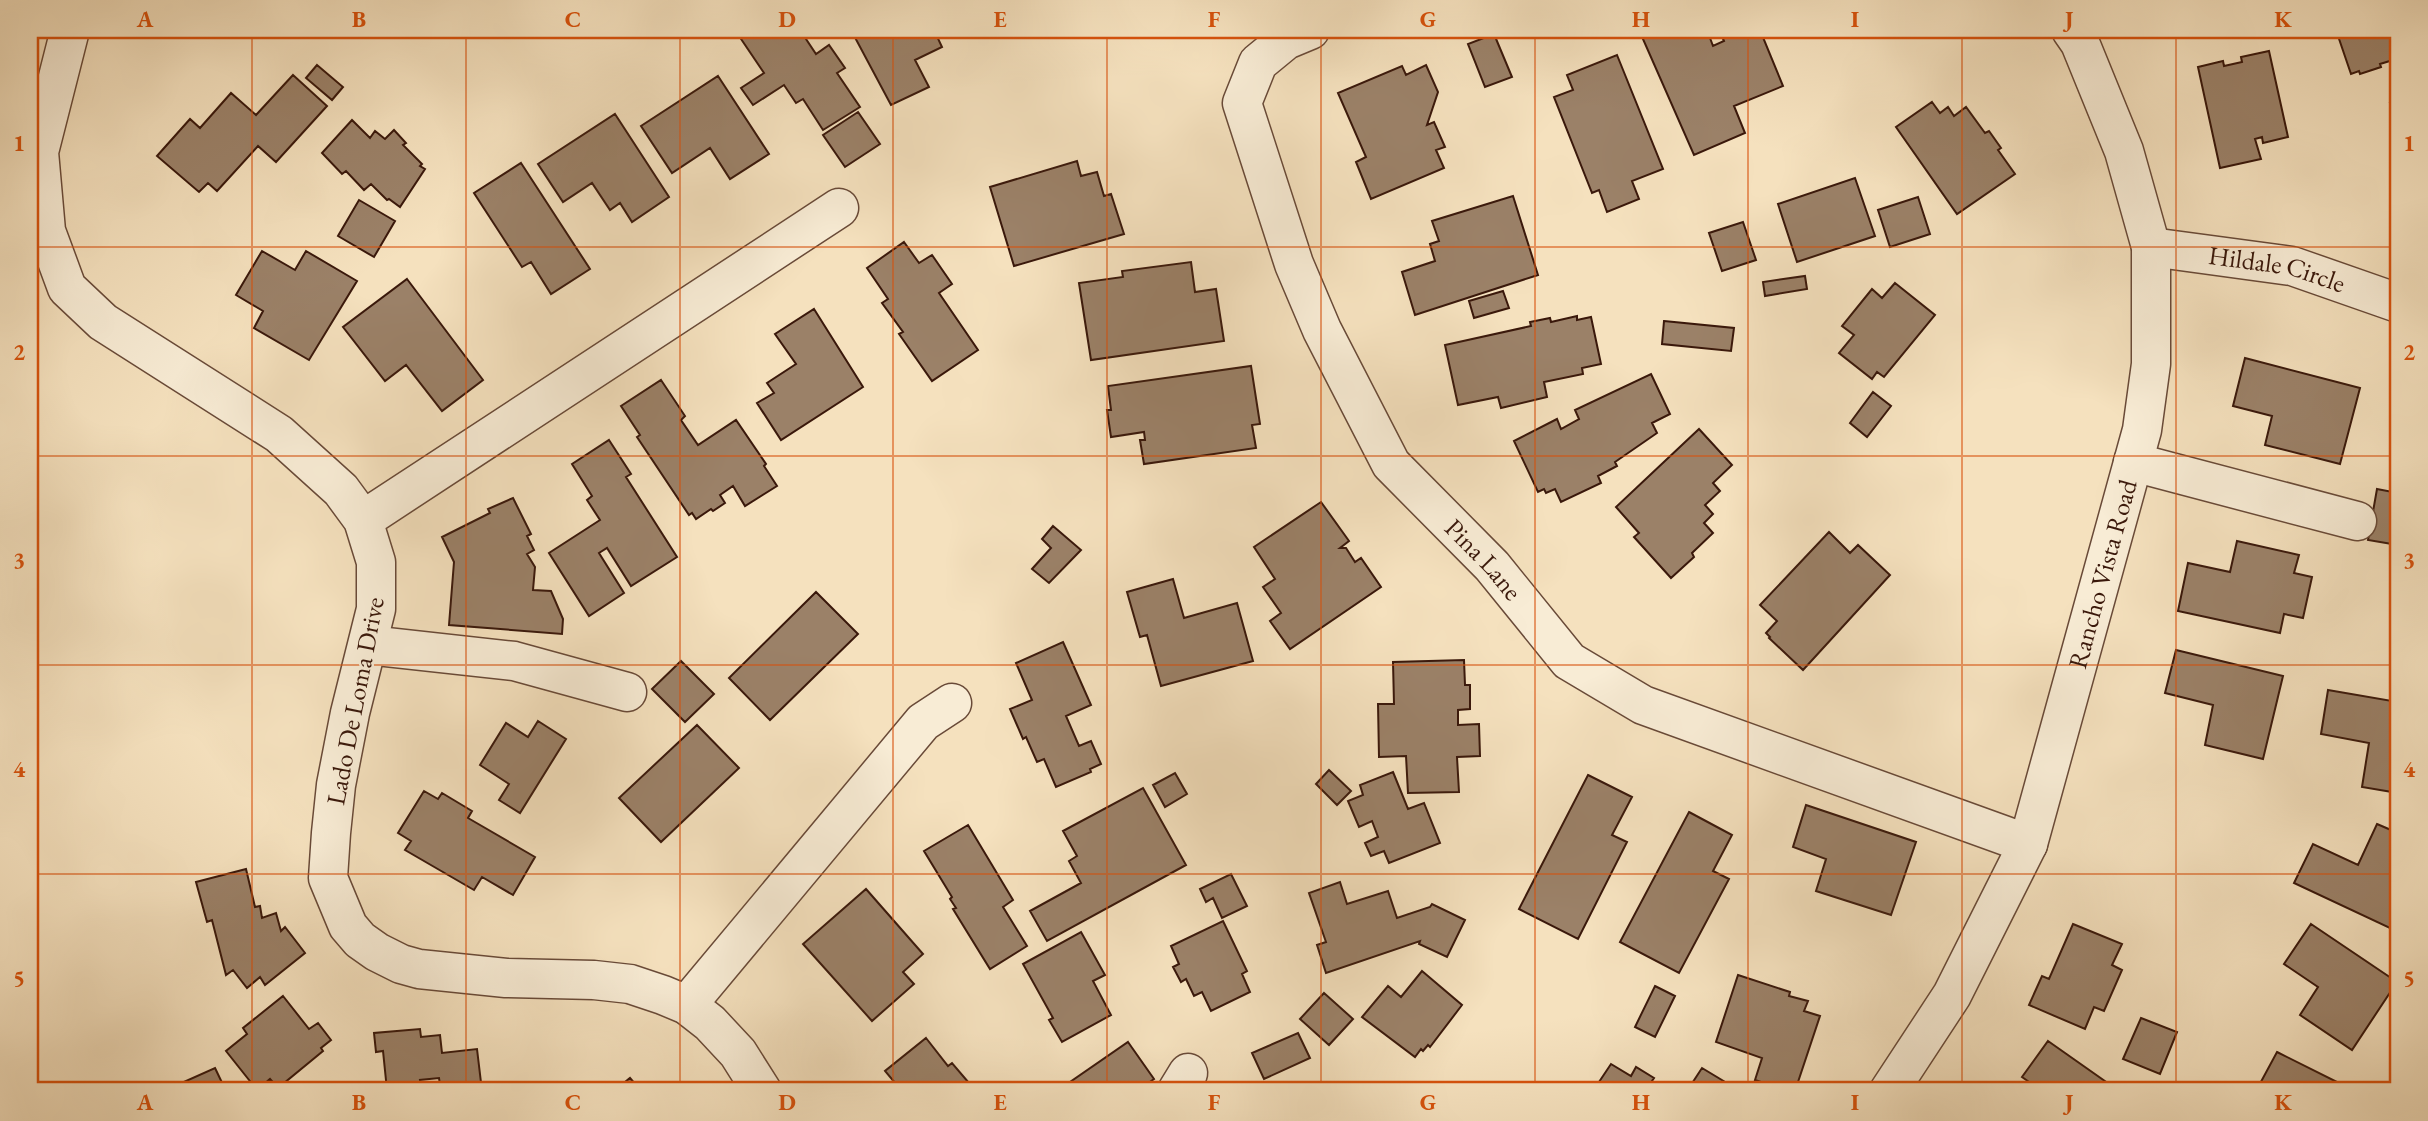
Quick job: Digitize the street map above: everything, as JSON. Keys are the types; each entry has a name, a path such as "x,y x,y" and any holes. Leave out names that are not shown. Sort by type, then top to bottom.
{"street":[{"name":"Lado De Loma Drive","path":"70,30 39,152 37,215 46,231 67,288 103,322 279,434 341,490 363,520 376,562 376,610 350,713 337,785 328,878 348,926 360,940 377,952 401,964 419,969 506,978 594,980 629,984 663,995 687,1005 710,1023 738,1053 762,1091"},
{"name":"Pina Lane","path":"1310,30 1286,40 1258,64 1242,103 1294,264 1322,330 1391,464 1492,566 1569,661 1643,705 2028,844"},
{"name":"Rancho Vista Road","path":"1889,1091 1952,995 2028,844 2142,430 2151,365 2151,247 2124,151 2080,43 2071,30"},
{"path":"363,520 839,208"},
{"name":"Hildale Circle","path":"2151,247 2292,265 2398,303"},
{"path":"2133,462 2357,521"},
{"path":"368,645 514,661 626,692"},
{"path":"687,1005 923,722 952,703"}],"building":[{"path":"735,30 800,30 816,54 829,45 845,68 837,73 860,107 823,130 803,99 796,103 784,85 753,105 741,88 764,73"},
{"path":"851,30 934,30 942,47 915,60 929,87 891,105"},
{"path":"1639,30 1707,30 1713,46 1724,41 1721,34 1731,30 1760,30 1783,86 1734,106 1745,133 1694,155"},
{"path":"2336,30 2398,30 2398,50 2391,52 2393,60 2380,64 2381,67 2351,74"},
{"path":"1494,34 1512,77 1485,87 1468,44"},
{"path":"2269,51 2288,137 2263,143 2262,137 2255,139 2261,159 2220,168 2198,67 2223,61 2224,66 2242,62 2241,57"},
{"path":"1617,55 1663,169 1632,181 1639,199 1607,212 1599,190 1592,193 1554,97 1573,90 1567,75"},
{"path":"317,65 343,87 332,100 306,78"},
{"path":"1426,65 1438,92 1427,125 1434,122 1445,147 1436,150 1444,168 1371,199 1356,162 1366,157 1338,93 1402,66 1406,75"},
{"path":"293,75 327,106 276,162 258,146 217,191 208,183 199,192 157,156 190,119 200,128 231,93 256,115"},
{"path":"718,76 769,154 730,179 710,148 672,173 641,126"},
{"path":"1932,102 1940,113 1948,107 1954,116 1966,107 1985,133 1989,131 2001,148 1998,150 2015,174 1957,214 1896,127"},
{"path":"2398,102 2398,135 2390,103"},
{"path":"858,112 880,144 845,167 823,135"},
{"path":"615,114 669,197 632,222 620,203 610,210 592,183 563,202 538,164"},
{"path":"352,120 370,138 375,131 385,139 394,130 406,143 403,145 425,169 400,207 387,200 371,184 364,190 346,171 342,174 322,153"},
{"path":"1077,161 1081,176 1097,172 1104,196 1111,194 1124,234 1014,266 990,187"},
{"path":"521,163 590,269 551,294 531,262 522,267 474,193"},
{"path":"1855,178 1875,236 1797,262 1778,204"},
{"path":"1513,196 1538,275 1415,315 1402,272 1435,261 1430,244 1439,241 1432,221"},
{"path":"1918,197 1930,234 1890,247 1878,210"},
{"path":"359,200 395,221 374,257 338,236"},
{"path":"1743,222 1756,260 1722,271 1709,233"},
{"path":"904,242 919,263 932,255 952,284 939,293 978,350 932,381 899,334 903,332 882,303 888,299 867,268"},
{"path":"262,251 295,270 306,251 357,281 309,360 254,328 263,311 236,295"},
{"path":"1191,262 1195,292 1216,289 1224,341 1091,360 1079,283 1123,277 1122,271"},
{"path":"1805,276 1807,289 1765,296 1763,282"},
{"path":"407,279 483,380 442,411 406,365 385,381 343,327"},
{"path":"1895,283 1935,315 1884,377 1877,372 1872,379 1839,353 1854,335 1842,326 1872,289 1882,298"},
{"path":"1503,291 1509,308 1474,318 1469,301"},
{"path":"814,309 863,387 781,440 757,403 774,393 767,383 796,364 775,334"},
{"path":"1577,316 1577,320 1591,317 1601,364 1582,368 1583,374 1544,382 1547,397 1501,408 1498,397 1458,405 1445,345 1531,326 1530,322 1550,318 1551,322"},
{"path":"1664,321 1734,328 1731,351 1662,344"},
{"path":"2245,358 2360,388 2340,464 2265,445 2272,416 2233,406"},
{"path":"1251,366 1260,424 1252,425 1256,448 1144,464 1140,440 1145,440 1144,432 1111,437 1107,410 1111,410 1108,386"},
{"path":"1651,374 1670,414 1652,423 1657,433 1615,462 1617,466 1598,476 1601,483 1561,502 1555,489 1546,493 1544,489 1538,492 1514,441 1557,419 1561,429 1579,419 1575,410"},
{"path":"661,380 685,416 681,420 698,445 736,420 766,464 764,466 777,486 745,506 733,486 720,495 725,503 713,511 711,509 696,519 692,513 689,515 637,437 640,435 621,406"},
{"path":"1873,392 1891,406 1867,437 1850,423"},
{"path":"1699,429 1732,465 1713,483 1720,491 1705,505 1713,514 1704,523 1713,533 1692,553 1694,557 1671,578 1634,537 1639,533 1616,507"},
{"path":"609,440 631,474 626,477 677,557 631,586 607,548 599,553 624,593 589,616 549,553 600,520 587,500 592,496 572,464"},
{"path":"2377,489 2398,493 2398,545 2368,540"},
{"path":"513,498 531,534 527,536 534,550 527,554 535,567 533,590 551,591 563,619 562,634 449,625 454,562 442,537 490,513 488,509"},
{"path":"1321,502 1349,541 1340,548 1346,548 1355,562 1361,558 1381,587 1290,649 1270,621 1281,613 1263,587 1275,579 1254,547"},
{"path":"1053,526 1081,550 1049,583 1032,569 1051,548 1042,539"},
{"path":"1829,532 1850,553 1858,545 1890,575 1803,670 1769,638 1766,633 1777,621 1760,605"},
{"path":"2237,541 2299,555 2294,573 2312,577 2303,618 2284,614 2280,633 2178,611 2188,563 2230,572"},
{"path":"1173,579 1184,618 1237,603 1253,661 1161,686 1147,635 1140,637 1127,592"},
{"path":"816,592 858,634 770,720 729,678"},
{"path":"1063,642 1091,705 1066,716 1079,746 1091,741 1101,764 1090,769 1091,772 1056,787 1044,759 1037,762 1026,737 1023,739 1010,709 1032,700 1016,663"},
{"path":"2176,650 2283,676 2263,759 2205,745 2213,705 2165,693"},
{"path":"1464,660 1465,685 1470,685 1470,709 1458,710 1458,725 1479,724 1480,756 1457,757 1459,792 1408,793 1406,756 1379,757 1378,704 1394,704 1393,662"},
{"path":"681,661 714,694 685,722 652,689"},
{"path":"2328,690 2398,702 2398,793 2362,787 2369,743 2321,734"},
{"path":"538,721 566,739 520,813 499,800 509,784 480,765 506,723 528,737"},
{"path":"697,725 739,768 661,842 619,798"},
{"path":"1329,770 1351,791 1337,805 1316,784"},
{"path":"1393,772 1408,809 1424,803 1440,843 1389,863 1384,851 1371,856 1365,843 1378,837 1372,821 1359,827 1348,801 1363,795 1360,785"},
{"path":"1175,773 1187,794 1165,807 1153,785"},
{"path":"1588,775 1632,797 1612,835 1627,842 1578,939 1519,909"},
{"path":"1143,788 1186,865 1047,941 1030,911 1081,883 1069,861 1077,856 1063,831"},
{"path":"424,791 438,799 442,793 472,811 468,818 535,857 513,895 482,877 474,890 405,850 411,841 398,833"},
{"path":"1806,805 1916,842 1891,915 1816,891 1826,859 1793,847"},
{"path":"1689,812 1732,835 1713,871 1729,879 1679,973 1620,942"},
{"path":"2377,824 2398,833 2398,917 2392,929 2294,883 2313,844 2358,865"},
{"path":"968,825 1013,900 1003,907 1027,946 990,969 953,909 956,908 950,899 952,897 924,851"},
{"path":"246,869 255,907 260,906 262,918 276,913 281,931 285,927 305,953 265,985 260,977 247,988 233,970 226,975 212,920 207,922 196,882"},
{"path":"1231,874 1247,906 1222,918 1213,898 1206,902 1200,889"},
{"path":"1340,882 1347,904 1388,891 1397,918 1432,904 1465,920 1447,957 1419,944 1420,941 1326,973 1317,945 1326,942 1309,893"},
{"path":"866,889 923,954 903,972 914,984 872,1021 803,944"},
{"path":"1223,921 1247,971 1242,974 1250,992 1211,1011 1202,992 1194,996 1186,979 1181,982 1173,967 1179,964 1171,946"},
{"path":"2073,924 2122,944 2112,965 2122,970 2104,1011 2094,1007 2085,1029 2029,1005 2042,976 2049,979"},
{"path":"2311,924 2397,982 2352,1050 2300,1015 2318,987 2284,964"},
{"path":"1081,932 1105,975 1093,981 1111,1015 1062,1042 1049,1020 1053,1018 1023,964"},
{"path":"1422,971 1462,1005 1430,1047 1428,1045 1423,1051 1421,1049 1415,1057 1362,1017 1388,986 1401,997"},
{"path":"1738,975 1790,992 1789,996 1808,1001 1804,1011 1820,1016 1795,1091 1755,1080 1762,1058 1716,1042"},
{"path":"1655,986 1675,996 1655,1037 1635,1027"},
{"path":"1324,993 1353,1019 1329,1045 1300,1019"},
{"path":"283,996 309,1029 318,1023 331,1040 321,1048 323,1051 278,1088 270,1079 257,1090 226,1051 247,1034 243,1028"},
{"path":"2141,1018 2177,1032 2160,1074 2123,1059"},
{"path":"420,1029 421,1037 440,1035 442,1053 477,1049 482,1091 441,1091 439,1078 420,1080 421,1086 387,1090 383,1051 376,1052 374,1033"},
{"path":"1298,1033 1310,1058 1264,1079 1252,1053"},
{"path":"926,1038 948,1066 952,1063 969,1083 966,1086 970,1091 899,1091 901,1090 885,1071"},
{"path":"2048,1041 2119,1091 2042,1091 2022,1077"},
{"path":"1128,1042 1154,1079 1137,1091 1133,1091 1129,1085 1122,1091 1057,1091"},
{"path":"2277,1052 2355,1091 2256,1091"},
{"path":"1611,1064 1631,1076 1636,1067 1654,1078 1645,1091 1593,1091"},
{"path":"215,1068 226,1091 180,1091 177,1085"},
{"path":"1702,1068 1740,1091 1687,1091"},
{"path":"630,1078 641,1091 614,1091"}]}
